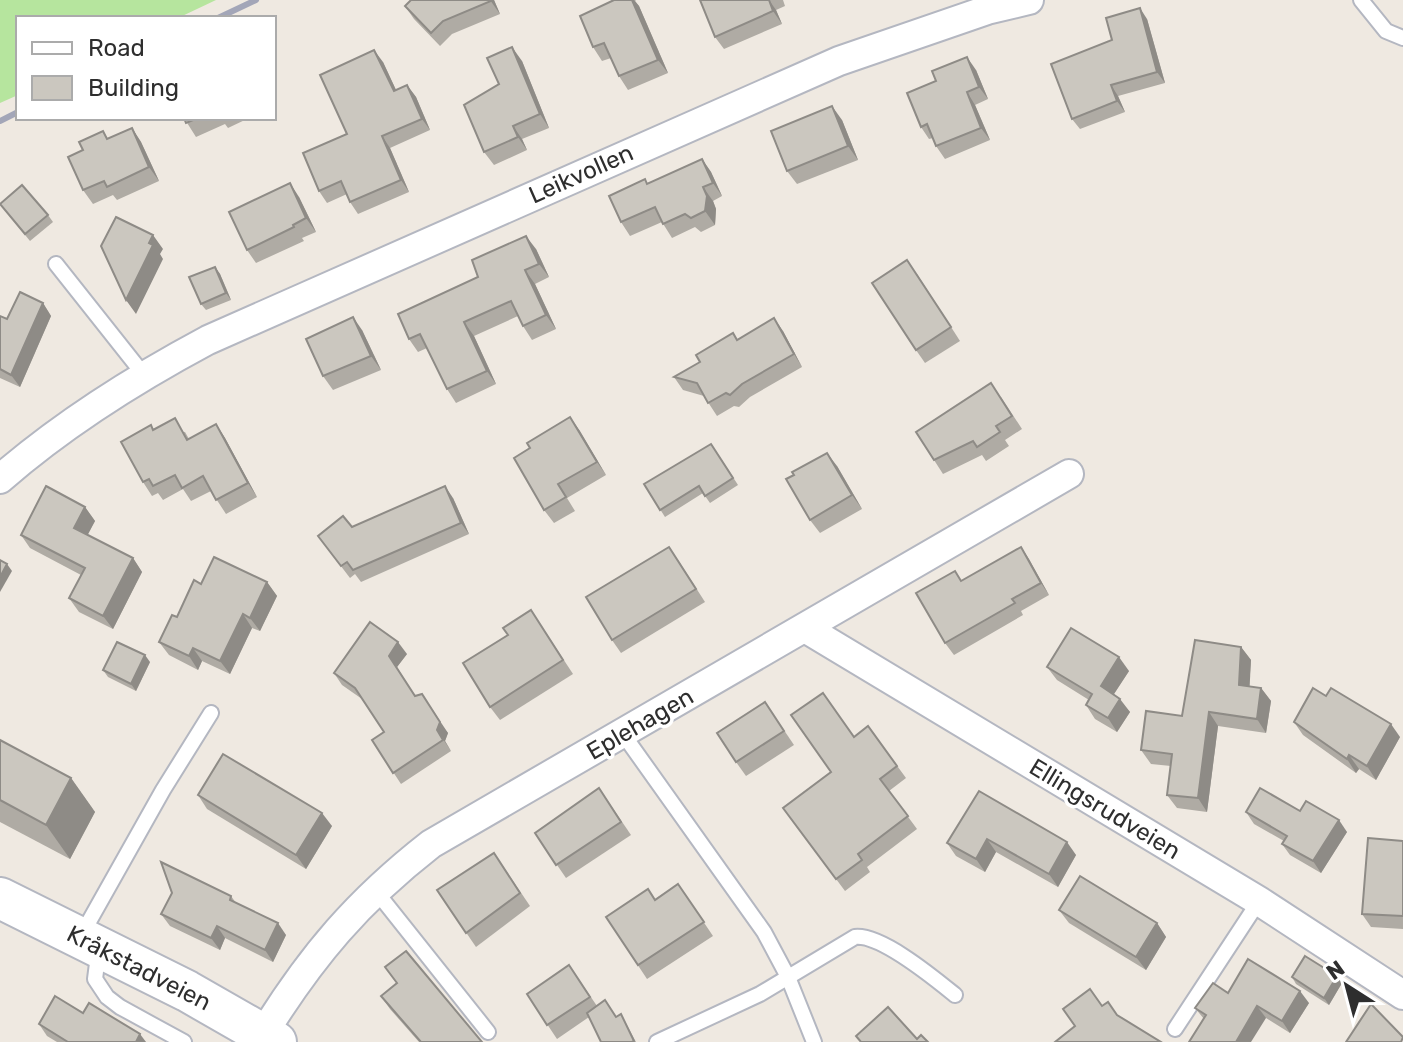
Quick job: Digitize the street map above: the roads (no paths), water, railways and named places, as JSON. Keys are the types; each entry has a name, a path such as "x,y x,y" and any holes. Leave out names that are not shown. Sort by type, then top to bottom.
{"main road":[{"name":"Kråkstadveien","path":"0,898 269,1038"}],"street":[{"name":"Leikvollen","path":"0,479 25,457 144,375 208,340 839,61 987,10 1029,0"},
{"name":"Eplehagen","path":"269,1038 318,952 375,889 431,844 463,822 623,734 1069,474"},
{"name":"Ellingsrudveien","path":"805,628 1259,901 1403,995"}],"lane":[{"path":"1361,0 1386,31 1403,38"},
{"path":"56,264 144,375"},
{"path":"184,1042 107,997 95,979 89,943 163,790 211,713"},
{"path":"623,734 764,932 788,977 814,1042"},
{"path":"375,889 488,1032"},
{"path":"1175,1029 1259,901"},
{"path":"657,1042 788,977 850,939 865,936 955,995"}],"railway":[{"path":"222,16 256,0"},
{"path":"0,121 16,113"}]}
